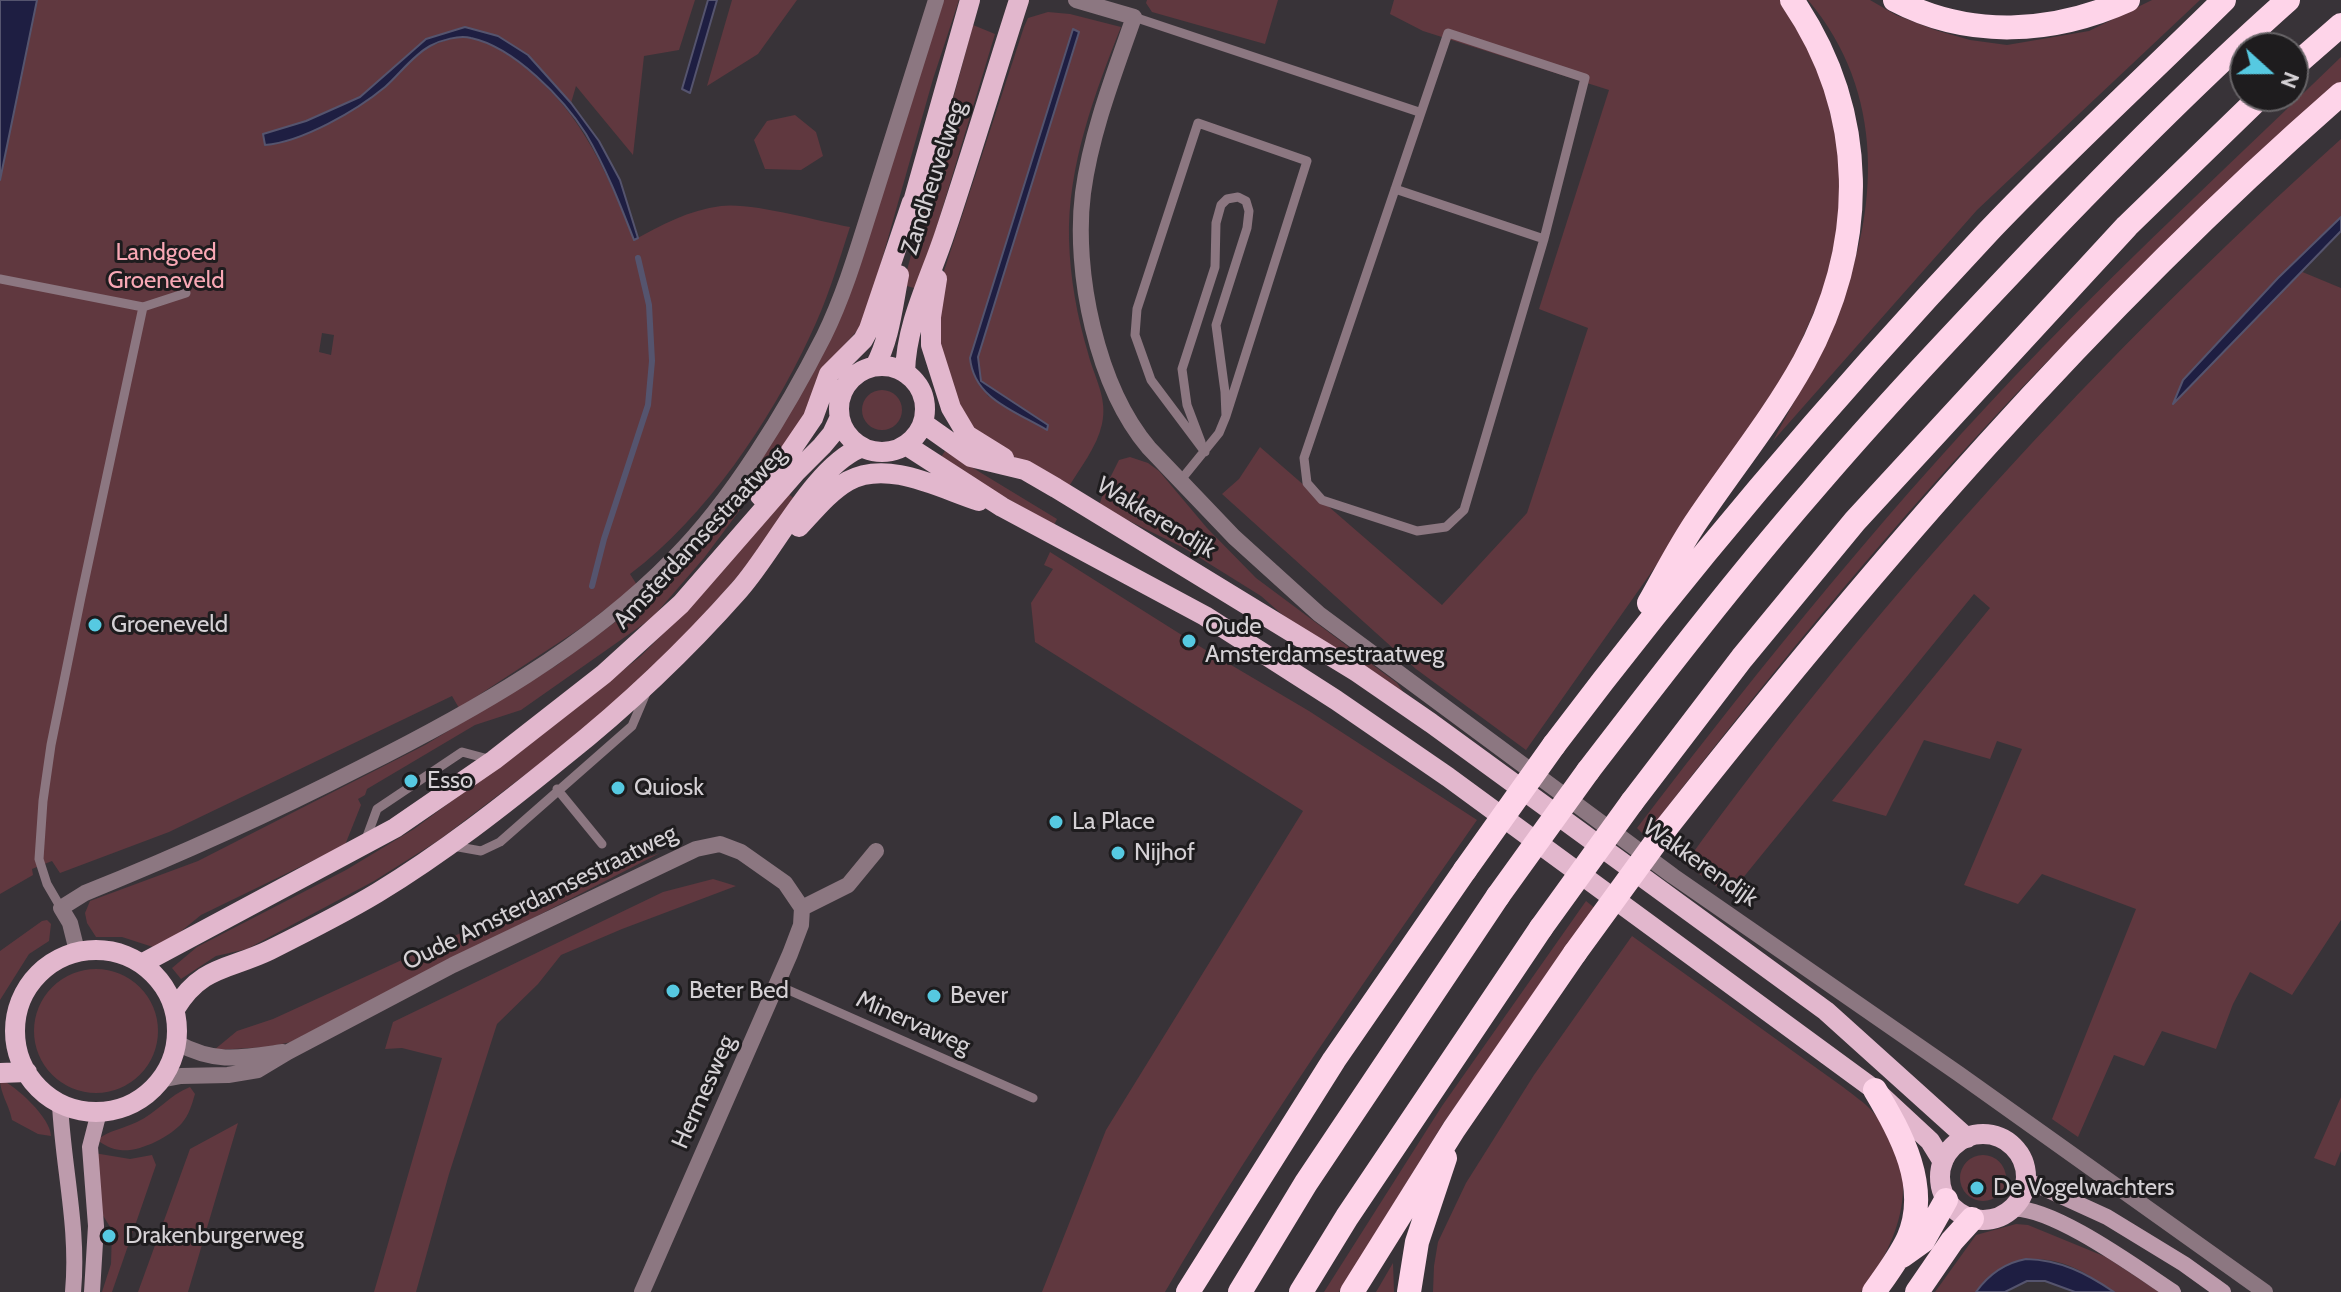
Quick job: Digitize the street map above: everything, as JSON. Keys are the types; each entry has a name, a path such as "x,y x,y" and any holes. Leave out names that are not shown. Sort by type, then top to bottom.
{"highway":[{"path":"1608,673 1697,520 1737,466 1803,364 1834,297 1851,212 1851,159 1844,114 1830,71 1818,43 1792,0"},
{"path":"1895,0 1911,9 1955,23 2003,29 2046,26 2100,13 2128,0"},
{"path":"1188,1292 1334,1060 1465,870 1608,673 1716,537 1878,352 1990,231 2224,0"},
{"path":"1240,1292 1323,1158 1498,896 1588,771 1697,630 1812,491 1946,341 2118,162 2223,58 2288,0"},
{"path":"2309,53 2341,25"},
{"path":"1352,1292 1454,1129 1575,953 1666,828 1883,560 1974,458 2180,243 2341,94"},
{"path":"1301,1292 1363,1192 1541,928 1742,658 1855,521 2127,226 2245,112"},
{"path":"1874,1292 1895,1262 1914,1217 1913,1175 1900,1134 1875,1090"},
{"path":"1409,1292 1417,1242 1454,1129"},
{"path":"1895,1262 1923,1241 1946,1200"},
{"path":"1917,1292 1952,1241 1972,1219"}],"main road":[{"name":"Zandheuvelweg","path":"875,366 892,310 912,202 970,0"},
{"name":"Zandheuvelweg","path":"905,373 906,348 915,313 944,235 1019,0"},
{"path":"719,557 805,432 817,410 823,383 863,340 912,202"},
{"path":"944,235 930,329 933,356 941,380 951,408 967,435 1025,470"},
{"path":"875,366 890,367 905,373 923,395 925,404 923,423 916,436 906,445 882,453 860,448 850,439 839,419 839,403 848,382 875,366"},
{"name":"Amsterdamsestraatweg","path":"143,963 364,846 424,810 494,760 633,650 681,604 719,557 822,446 839,419"},
{"name":"Wakkerendijk","path":"923,423 971,457 1025,470 1357,672 1826,1011 1967,1138"},
{"path":"906,445 1002,507 1205,616 1448,777 1875,1090 1930,1141 1943,1162"},
{"name":"Amsterdamsestraatweg","path":"175,1009 184,994 208,974 259,955 378,893 448,845 556,763 670,664 743,586 816,486 835,466 860,448"},
{"path":"743,586 828,496 856,478 875,474 910,478 1002,507"},
{"path":"101,949 124,954 143,963 161,981 175,1009 177,1043 169,1067 138,1101 119,1109 99,1112 60,1104 45,1094 15,1060 15,1030 22,999 39,972 57,959 77,951 101,949"},
{"path":"0,1013 22,999"},
{"path":"0,1073 15,1060"},
{"path":"60,1104 63,1157 75,1231 73,1292"},
{"path":"92,1292 96,1226 90,1158 99,1112"},
{"path":"2011,1209 2018,1201 2026,1180 2022,1159 2005,1140 1979,1135 1956,1144 1943,1162 1940,1178 1946,1200 1957,1212 1972,1219 1990,1219 2020,1208 2044,1216 2096,1242 2173,1292"},
{"path":"2026,1180 2107,1217 2223,1292"}],"street":[{"path":"77,951 70,923 61,908 85,893 290,804 437,730 611,617 676,557 756,452 825,333 859,246 936,0"},
{"path":"1076,0 1098,3 1134,17"},
{"name":"Wakkerendijk","path":"1134,17 1097,131 1084,190 1080,226 1090,314 1099,350 1113,392 1139,436 1234,537 1319,614 1673,876 1959,1074 2265,1292"},
{"name":"Oude Amsterdamsestraatweg","path":"160,1080 258,1070 453,965 696,849 720,844 741,852 785,883 802,908"},
{"path":"802,908 848,885 876,851"},
{"name":"Hermesweg","path":"642,1292 777,985 801,925 802,908"},
{"name":"Oude Amsterdamsestraatweg","path":"177,1043 207,1057 230,1060 288,1052"}],"lane":[{"path":"1134,17 1419,112"},
{"path":"1448,33 1585,78 1544,239 1464,510 1446,527 1417,531 1322,500 1307,483 1304,458 1419,112 1448,33"},
{"path":"1180,481 1205,452 1219,433 1226,416 1307,161 1198,123 1137,309 1135,335 1151,380 1205,452"},
{"path":"1395,189 1544,239"},
{"path":"1205,452 1187,405 1182,369 1215,267 1216,223 1221,205 1227,199 1238,197 1246,201 1249,211 1247,228 1216,325 1226,416"},
{"path":"0,279 143,307 186,293"},
{"path":"61,908 47,884 39,859 43,801 64,683 143,307"},
{"path":"448,845 481,851 500,842 632,726 650,683"},
{"path":"557,789 602,844"},
{"name":"Minervaweg","path":"777,985 1033,1098"}],"green space":[{"name":"Landgoed Groeneveld","path":"0,0 695,0 679,50 644,56 633,155 576,86 571,103 528,55 465,27 426,39 366,92 407,60 430,47 454,38 476,39 504,52 554,94 600,161 634,240 687,215 721,206 767,209 850,227 827,296 794,369 734,466 685,525 630,574 637,585 581,628 459,708 452,696 169,832 60,873 52,861 32,869 33,875 0,894","holes":["322,333 334,335 331,355 319,352"]},
{"path":"732,0 797,0 758,54 707,86"},
{"path":"944,0 959,0 933,79 864,323 828,363 815,384 808,410 781,455 704,558 652,618 521,710 475,725 367,789 365,795 358,799 361,805 345,845 201,915 174,937 153,947 122,937 96,937 85,913 90,901 198,861 425,745 557,665 649,597 718,515 782,422 869,233"},
{"path":"1147,0 1278,0 1265,44 1152,12"},
{"path":"1394,0 1780,0 1819,67 1847,183 1825,287 1790,366 1667,550 1526,750 1416,669 1222,494 1239,479 1260,447 1442,605 1527,513 1588,328 1539,309 1609,90 1423,31 1390,14"},
{"path":"1808,0 1870,0 1896,15 1935,30 1970,40 2007,45 2089,31 2152,0 2200,0 1977,210 1773,441 1836,316 1851,276 1867,194 1868,153 1863,112 1851,73 1833,36"},
{"path":"1048,12 1070,14 1121,27 1084,130 1073,185 1069,239 1073,282 1084,339 1102,396 1103,414 1096,441 1068,488 978,434 971,426 952,390 937,331 944,271 1028,18","holes":["996,296 978,357 981,381 1048,425 1047,430 988,396 970,358"]},
{"path":"973,25 995,34 918,289 903,285"},
{"path":"2341,57 2341,84 2083,326 1954,461 1818,618 1645,836 1637,828 1685,766 1832,582 1935,463 2079,311 2284,112 2309,112 2309,88"},
{"path":"795,115 816,132 823,156 801,170 765,169 754,140 767,121"},
{"path":"2341,139 2341,217 2278,278 2175,402 2300,271 2341,288 2341,920 2292,995 2250,972 2233,1004 2216,1049 2162,1031 2144,1066 2114,1055 2078,1137 2052,1119 2136,909 2042,874 2018,904 1964,885 2022,749 1997,741 1990,759 1924,740 1886,816 1832,801 1990,608 1974,594 1729,895 1685,864 1834,671 1994,484 2164,306"},
{"path":"882,390 896,396 902,410 896,424 882,430 868,424 862,410 868,396"},
{"path":"945,451 1057,519 1054,525 939,460"},
{"path":"1130,457 1148,463 1159,471 1207,528 1256,578 1397,683 1406,696 1302,632 1261,596 1184,548 1099,506 1119,460"},
{"path":"786,492 796,500 737,577 689,631 630,689 559,749 439,840 374,881 247,949 216,956 181,979 172,968 197,947 346,870 414,829 538,737 641,656 696,600"},
{"path":"1050,552 1309,711 1477,820 1277,1112 1165,1292 1042,1292 1106,1130 1303,811 1035,642 1031,603 1053,569 1044,565"},
{"path":"660,853 291,1042 268,1047 214,1050 237,1031 273,1019 559,888"},
{"path":"713,879 736,886 561,955 538,984 497,1024 449,1174 416,1292 374,1292 442,1058 402,1048 385,1049 393,1022 663,892"},
{"path":"1586,901 1596,909 1444,1122 1339,1292 1324,1292 1442,1106"},
{"path":"47,920 51,924 49,941 29,954 0,1000 0,951"},
{"path":"1632,936 1858,1099 1872,1111 1888,1133 1899,1156 1903,1179 1902,1202 1888,1249 1861,1292 1433,1292 1438,1242 1466,1183 1534,1075"},
{"path":"96,969 120,974 140,987 153,1007 158,1031 153,1055 140,1075 120,1088 96,1093 72,1088 52,1075 39,1055 34,1031 39,1007 52,987 72,974"},
{"path":"0,1079 32,1103 45,1120 51,1136 38,1134 12,1120"},
{"path":"190,1087 195,1094 187,1116 177,1128 162,1138 127,1150 111,1148 97,1140 144,1118"},
{"path":"2341,1097 2341,1151 2335,1166 2314,1158"},
{"path":"238,1123 188,1292 138,1292 190,1149"},
{"path":"94,1153 130,1159 152,1155 156,1165 112,1292 102,1292 111,1264 112,1230 102,1214"},
{"path":"1983,1155 1999,1162 2006,1178 1999,1194 1983,1201 1967,1194 1960,1178 1967,1162"},
{"path":"2016,1224 2028,1225 2106,1257 2159,1292 2115,1292 2073,1267 2057,1262 2028,1260 2000,1270 1976,1292 1935,1292 1976,1235"},
{"path":"1393,1263 1394,1292 1376,1292"}],"shaded area":[{"path":"0,0 37,0 0,180"},
{"path":"708,0 717,0 690,93 682,89"},
{"path":"465,27 498,36 528,55 571,103 599,141 620,180 638,238 634,240 612,186 577,120 520,63 487,43 471,38 450,39 430,46 385,87 344,115 312,132 265,145 263,134 306,121 360,97 426,39"},
{"path":"1073,29 1079,32 978,357 981,381 1048,425 1047,430 988,394 973,372 970,358"},
{"path":"2341,217 2341,231 2173,404 2183,380 2278,278"},
{"path":"2026,1259 2073,1269 2114,1292 2075,1292 2045,1281 2027,1281 2005,1292 1976,1292 1998,1270"}],"waterway":[{"path":"592,586 604,539 648,405 652,361 649,305 638,258"}],"place":[{"name":"Groeneveld","path":"95,625"},
{"name":"Oude Amsterdamsestraatweg","path":"1189,641"},
{"name":"Esso","path":"411,781"},
{"name":"Quiosk","path":"618,788"},
{"name":"La Place","path":"1056,822"},
{"name":"Nijhof","path":"1118,853"},
{"name":"Beter Bed","path":"673,991"},
{"name":"Bever","path":"934,996"},
{"name":"De Vogelwachters","path":"1977,1188"},
{"name":"Drakenburgerweg","path":"109,1236"}]}
